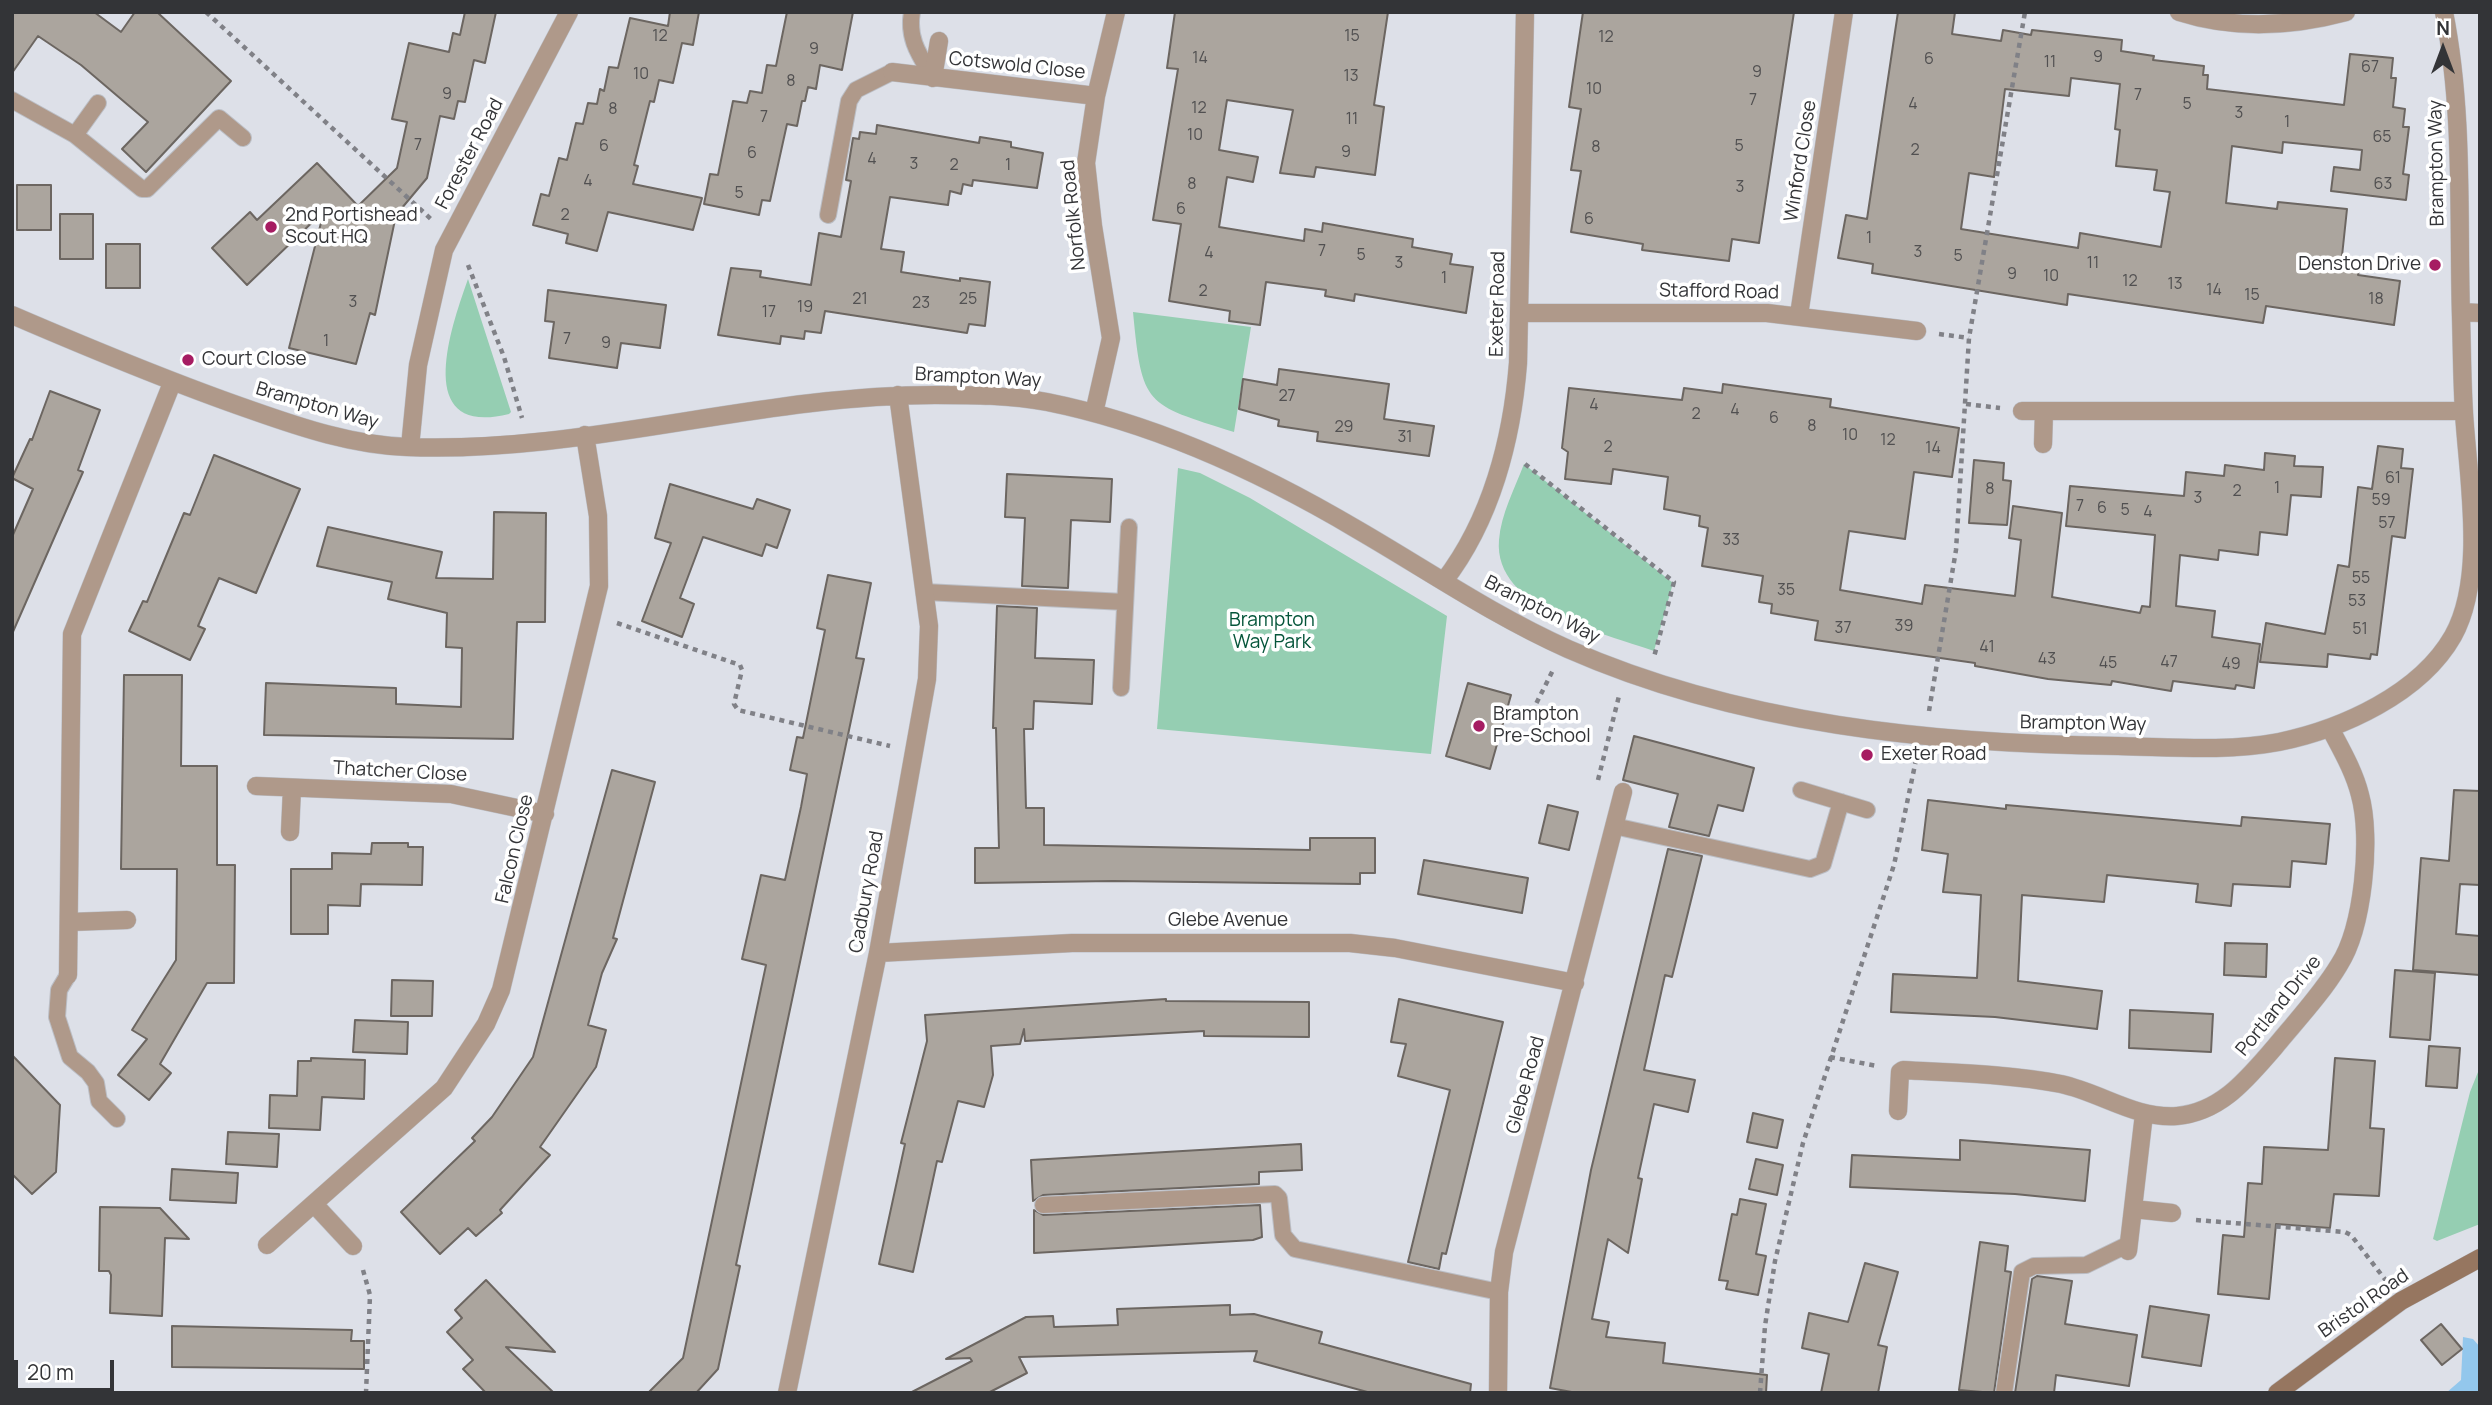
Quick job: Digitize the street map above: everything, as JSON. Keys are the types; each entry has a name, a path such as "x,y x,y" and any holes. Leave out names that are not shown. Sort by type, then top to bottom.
{"main road":[{"name":"Bristol Road","path":"2277,1393 2401,1301 2480,1258"}],"street":[{"name":"Forester Road","path":"410,447 422,343 439,266 450,236 569,12"},
{"name":"Norfolk Road","path":"1094,413 1111,338 1087,174 1088,146 1096,96 1116,12"},
{"name":"Exeter Road","path":"1444,581 1474,536 1505,448 1517,377 1525,12"},
{"name":"Winford Close","path":"1799,315 1844,12"},
{"path":"2179,12 2226,22 2260,25 2306,21 2346,12"},
{"name":"Brampton Way","path":"12,315 173,383 293,424 347,439 410,447 528,442 785,404 898,395 1010,397 1094,413 1176,440 1266,479 1523,628 1647,679 1762,710 1922,734 2039,745 2233,747 2283,741 2330,727 2373,706 2427,669 2447,644 2460,620 2468,582 2471,538 2460,312 2458,116 2455,76 2444,12"},
{"name":"Cotswold Close","path":"933,78 939,41"},
{"name":"Cotswold Close","path":"892,72 1096,96"},
{"name":"Stafford Road","path":"1519,313 1626,311 1799,315 1917,331"},
{"path":"2460,312 2480,313"},
{"path":"68,975 72,634 173,383"},
{"name":"Cadbury Road","path":"787,1393 878,953 930,660 925,592 898,395"},
{"path":"2022,411 2464,411"},
{"path":"2043,444 2044,411"},
{"name":"Falcon Close","path":"267,1245 443,1088 486,1024 508,966 593,614 600,567 600,532 585,435"},
{"name":"Portland Drive","path":"1902,1071 1985,1074 2062,1084 2144,1114 2193,1114 2207,1110 2236,1089 2320,993 2347,950 2357,920 2361,892 2362,803 2354,777 2330,727"},
{"name":"Thatcher Close","path":"256,786 452,794 545,814"},
{"path":"290,832 292,788"},
{"name":"Glebe Road","path":"1498,1393 1499,1292 1504,1252 1622,792"},
{"path":"70,922 127,920"},
{"name":"Glebe Avenue","path":"878,953 1072,943 1350,943 1395,948 1575,982"},
{"path":"1898,1111 1902,1071"},
{"path":"2128,1247 2144,1114"},
{"path":"314,1204 353,1246"},
{"path":"2133,1209 2172,1213"}],"lane":[{"name":"Cotswold Close","path":"912,12 910,32 913,45 933,78"},
{"path":"828,215 849,101 856,90 892,72"},
{"path":"12,100 75,135 142,189 146,189 219,118 243,138"},
{"path":"75,135 98,103"},
{"path":"1121,688 1129,527"},
{"path":"925,592 1125,602"},
{"path":"1801,790 1867,810"},
{"path":"1614,826 1810,869 1823,864 1841,802"},
{"path":"68,975 59,990 57,1017 70,1057 88,1072 96,1083 99,1101 117,1119"},
{"path":"1043,1205 1275,1194 1279,1198 1283,1235 1295,1249 1499,1292"},
{"path":"2004,1393 2022,1272 2034,1266 2086,1265 2128,1247"}],"path":[{"path":"206,12 450,236 475,275 505,357 528,442"},
{"path":"1760,1393 1765,1326 1775,1261 1803,1143 1894,865 1922,734 1931,705 1954,565 1969,338 2025,12"},
{"path":"1505,448 1674,582 1647,679"},
{"path":"593,614 740,665 742,670 734,704 738,710 913,751"},
{"path":"1532,712 1564,647"},
{"path":"1622,792 1596,785 1625,671"},
{"path":"1829,1057 1902,1071"},
{"path":"2172,1213 2189,1219 2345,1232 2351,1235 2401,1301"},
{"path":"353,1246 370,1295 366,1393"}],"green space":[{"path":"468,279 511,412 509,414 479,417 459,410 449,394 446,374 448,349"},
{"path":"1133,312 1251,327 1234,432 1182,415 1165,407 1154,397 1145,384 1140,366"},
{"path":"1524,464 1673,583 1654,651 1556,615 1532,601 1514,584 1502,564 1499,540 1505,511"},
{"name":"Brampton Way Park","path":"1178,468 1200,473 1250,498 1447,616 1431,754 1157,729"},
{"path":"2480,1067 2480,1224 2437,1241 2433,1239 2470,1092"}],"water":[{"path":"2463,1337 2473,1339 2480,1347 2480,1393 2446,1393 2461,1380"}],"building":[{"path":"12,12 94,12 121,32 135,12 157,12 231,81 146,172 122,149 148,122 81,65 38,36 12,73"},
{"path":"465,12 496,12 485,63 474,60 465,102 458,101 454,119 440,116 427,178 396,215 375,315 370,313 356,364 289,348 324,211 247,285 212,248 250,212 257,220 317,163 358,206 397,168 407,122 392,119 409,43 449,52 453,33 460,35"},
{"path":"670,12 699,12 693,45 682,43 673,83 659,80 654,102 650,101 634,165 638,166 633,184 702,198 693,230 608,212 597,251 566,243 568,234 533,225 541,194 549,196 559,158 567,160 576,123 583,124 588,103 597,104 600,89 604,91 609,67 618,68 630,18 668,26"},
{"path":"787,12 853,12 842,70 820,65 816,89 808,87 797,126 787,124 770,201 762,200 759,215 704,204 710,174 718,175 733,101 747,103 750,91 762,93 767,65 776,66"},
{"path":"1175,12 1388,12 1374,105 1384,107 1375,175 1316,167 1314,177 1280,173 1293,110 1227,100 1219,150 1258,157 1253,182 1227,177 1219,227 1304,241 1305,229 1322,232 1323,223 1413,239 1412,247 1452,254 1450,264 1473,267 1466,313 1355,294 1354,301 1325,296 1326,290 1266,282 1260,325 1229,321 1230,311 1169,301 1181,224 1153,220 1178,69 1167,68"},
{"path":"1583,12 1794,12 1759,243 1732,239 1729,261 1642,250 1643,244 1571,232 1581,171 1571,170 1581,109 1569,107"},
{"path":"1898,12 1955,12 1952,34 2001,41 2003,30 2031,35 2032,30 2122,40 2121,51 2154,56 2153,60 2204,66 2203,75 2208,75 2207,89 2344,105 2350,54 2393,58 2391,78 2396,78 2393,107 2405,109 2403,127 2409,127 2403,174 2409,175 2406,200 2331,191 2334,167 2360,170 2362,150 2283,142 2282,153 2232,146 2226,203 2277,209 2278,202 2347,209 2342,256 2361,259 2358,275 2400,281 2394,325 2266,306 2263,323 2068,294 2067,305 1872,273 1873,264 1838,258 1846,215 1867,219","holes":["2071,78 2120,84 2115,129 2120,130 2116,166 2157,170 2154,190 2170,192 2161,247 2080,233 2078,248 1961,229 1969,173 1994,177 2005,89 2069,96"]},
{"path":"877,125 979,143 980,137 1011,142 1011,147 1043,153 1037,188 973,180 972,186 963,184 961,194 950,191 948,205 890,197 881,249 904,252 901,272 960,281 960,278 990,282 985,326 969,324 967,333 825,311 821,333 805,331 804,339 781,336 780,344 718,335 731,268 761,271 760,277 811,285 819,233 841,237 851,181 846,180 853,138 859,139 860,132 876,134"},
{"path":"17,185 51,185 51,230 17,230"},
{"path":"60,214 93,214 93,259 60,259"},
{"path":"106,244 140,244 140,288 106,288"},
{"path":"548,290 666,305 660,348 621,343 617,368 549,358 554,322 545,321"},
{"path":"1279,369 1389,384 1384,419 1434,426 1429,456 1317,441 1318,432 1278,426 1279,420 1239,409 1243,379 1277,385"},
{"path":"1723,384 1831,399 1830,407 1959,428 1952,477 1914,472 1905,539 1849,531 1840,590 1922,604 1925,585 2015,596 2021,540 2009,538 2013,506 2062,513 2052,597 2140,613 2142,606 2150,607 2155,535 2066,526 2070,486 2184,496 2186,472 2224,476 2225,465 2264,470 2265,453 2295,456 2294,466 2323,467 2321,497 2291,495 2287,535 2260,532 2258,555 2219,550 2218,560 2180,555 2176,606 2215,611 2212,637 2260,644 2254,688 2236,685 2235,689 2173,681 2171,691 2112,681 2111,685 2048,679 1975,666 1975,663 1815,640 1818,621 1771,613 1772,604 1759,602 1763,576 1702,566 1708,528 1699,526 1700,516 1664,509 1668,477 1613,469 1611,484 1565,479 1568,452 1562,448 1569,388 1682,400 1684,388 1722,393"},
{"path":"50,391 100,410 78,470 83,472 12,634 12,537 33,489 12,478 30,439 32,440"},
{"path":"2378,446 2403,449 2401,468 2413,469 2405,538 2392,536 2377,655 2371,654 2370,659 2328,654 2327,667 2260,662 2266,623 2325,634 2338,565 2349,567 2358,487 2372,489"},
{"path":"214,455 300,489 256,593 219,578 198,626 205,629 190,660 129,631 143,601 147,602 184,513 190,515"},
{"path":"1974,460 2004,463 2003,480 2011,481 2007,525 1969,523"},
{"path":"1007,474 1112,479 1110,522 1071,520 1068,588 1022,586 1025,518 1005,517"},
{"path":"670,484 753,509 757,499 790,510 777,548 766,544 762,556 703,537 680,598 694,604 682,637 642,621 671,543 655,538"},
{"path":"494,512 546,513 545,622 517,622 513,739 264,735 266,683 396,688 396,704 461,707 462,648 446,647 447,613 388,599 392,582 317,566 328,527 442,552 436,578 493,579"},
{"path":"828,575 871,583 856,658 864,659 736,1265 740,1266 718,1369 696,1393 648,1393 683,1358 766,965 742,959 761,875 785,880 801,807 807,774 790,770 797,737 803,738 825,630 817,628"},
{"path":"997,606 1037,608 1035,658 1094,660 1092,704 1034,701 1033,729 1024,729 1026,808 1044,808 1044,845 1310,850 1310,838 1375,838 1375,873 1360,873 1360,884 1113,881 975,883 975,848 999,848 996,728 993,728"},
{"path":"124,675 182,675 181,766 217,766 217,865 235,865 234,983 207,983 160,1064 171,1073 149,1100 118,1075 147,1039 132,1030 176,960 177,869 121,869"},
{"name":"Brampton Pre-School","path":"1468,683 1511,695 1490,769 1446,756"},
{"path":"1634,736 1754,768 1743,811 1718,805 1709,836 1669,827 1678,794 1623,780"},
{"path":"612,770 655,782 613,938 617,939 602,973 588,1025 606,1030 596,1067 540,1147 550,1155 500,1210 502,1213 476,1236 468,1228 440,1254 401,1212 475,1141 472,1138 492,1117 533,1057"},
{"path":"2454,790 2480,791 2480,885 2460,884 2456,934 2480,936 2480,975 2413,970 2421,858 2449,861"},
{"path":"1928,800 2006,809 2006,805 2241,826 2242,817 2330,824 2326,864 2292,861 2290,887 2233,884 2231,906 2196,902 2198,884 2107,875 2104,902 2022,895 2018,981 2102,991 2097,1029 1995,1017 1891,1012 1893,974 1977,978 1981,895 1943,892 1948,854 1922,850"},
{"path":"1548,805 1578,812 1569,850 1539,843"},
{"path":"372,843 408,843 408,847 423,847 422,885 361,884 360,906 328,905 328,934 291,934 291,869 332,869 332,853 371,854"},
{"path":"1668,849 1702,856 1672,977 1665,975 1644,1070 1695,1080 1688,1112 1654,1104 1638,1178 1642,1179 1628,1253 1608,1239 1592,1319 1609,1322 1606,1337 1665,1343 1663,1363 1767,1375 1766,1393 1577,1393 1550,1388 1591,1170"},
{"path":"1424,860 1528,878 1522,913 1418,894"},
{"path":"2225,943 2267,944 2266,977 2224,975"},
{"path":"2395,970 2435,973 2430,1040 2390,1037"},
{"path":"392,980 433,981 432,1016 391,1016"},
{"path":"1166,999 1309,1002 1309,1037 1204,1036 1204,1031 1025,1041 1024,1029 1020,1044 991,1046 993,1075 984,1107 958,1101 942,1162 937,1161 913,1272 879,1264 905,1144 901,1143 927,1041 925,1015"},
{"path":"1399,999 1503,1022 1446,1254 1442,1253 1439,1269 1408,1262 1450,1090 1398,1076 1406,1044 1391,1042"},
{"path":"2130,1010 2213,1014 2211,1052 2129,1048"},
{"path":"355,1020 408,1022 407,1054 353,1052"},
{"path":"2429,1046 2460,1048 2457,1088 2426,1086"},
{"path":"12,1055 60,1105 56,1172 32,1194 12,1174"},
{"path":"311,1058 365,1060 364,1099 322,1097 320,1130 269,1128 270,1095 297,1096 298,1061 311,1061"},
{"path":"2335,1058 2375,1061 2370,1128 2384,1129 2379,1196 2334,1194 2330,1228 2276,1224 2269,1299 2218,1294 2223,1235 2244,1237 2248,1183 2262,1184 2264,1147 2328,1150"},
{"path":"1753,1113 1783,1120 1777,1148 1747,1142"},
{"path":"228,1132 279,1134 277,1167 226,1164"},
{"path":"1960,1140 2090,1150 2085,1201 2015,1194 1850,1187 1852,1155 1960,1160"},
{"path":"1301,1144 1302,1170 1259,1172 1259,1184 1043,1195 1033,1201 1031,1160"},
{"path":"1756,1159 1783,1165 1777,1195 1749,1189"},
{"path":"172,1169 238,1173 236,1203 170,1200"},
{"path":"1740,1199 1766,1204 1756,1254 1766,1256 1758,1295 1726,1289 1728,1281 1719,1280 1732,1214 1737,1215"},
{"path":"1260,1205 1262,1237 1253,1240 1034,1253 1034,1210 1043,1215"},
{"path":"100,1207 160,1208 189,1239 165,1238 162,1316 110,1313 111,1275 109,1271 99,1271"},
{"path":"1980,1242 2008,1246 2005,1271 2011,1272 1994,1393 1959,1390"},
{"path":"1865,1263 1898,1272 1878,1345 1887,1347 1878,1393 1821,1393 1829,1354 1802,1348 1809,1313 1848,1322"},
{"path":"2037,1276 2072,1281 2065,1324 2137,1335 2129,1386 2056,1375 2054,1393 2015,1393 2032,1279"},
{"path":"486,1280 555,1352 506,1347 554,1393 486,1393 463,1369 473,1360 447,1332 462,1318 455,1310"},
{"path":"1230,1305 1230,1315 1254,1314 1322,1332 1319,1343 1471,1384 1470,1393 1371,1393 1254,1361 1257,1351 1019,1357 1027,1373 988,1393 910,1393 972,1361 970,1358 946,1359 1026,1317 1053,1316 1054,1327 1118,1325 1117,1309"},
{"path":"2150,1306 2209,1315 2201,1366 2142,1357"},
{"path":"2441,1324 2462,1349 2442,1365 2421,1340"},
{"path":"172,1326 352,1330 351,1341 364,1341 364,1369 172,1367"}],"place":[{"name":"2nd Portishead Scout HQ","path":"271,227"},
{"name":"Denston Drive","path":"2435,265"},
{"name":"Court Close","path":"188,360"},
{"name":"Brampton Pre-School","path":"1479,726"},
{"name":"Exeter Road","path":"1867,755"}]}
